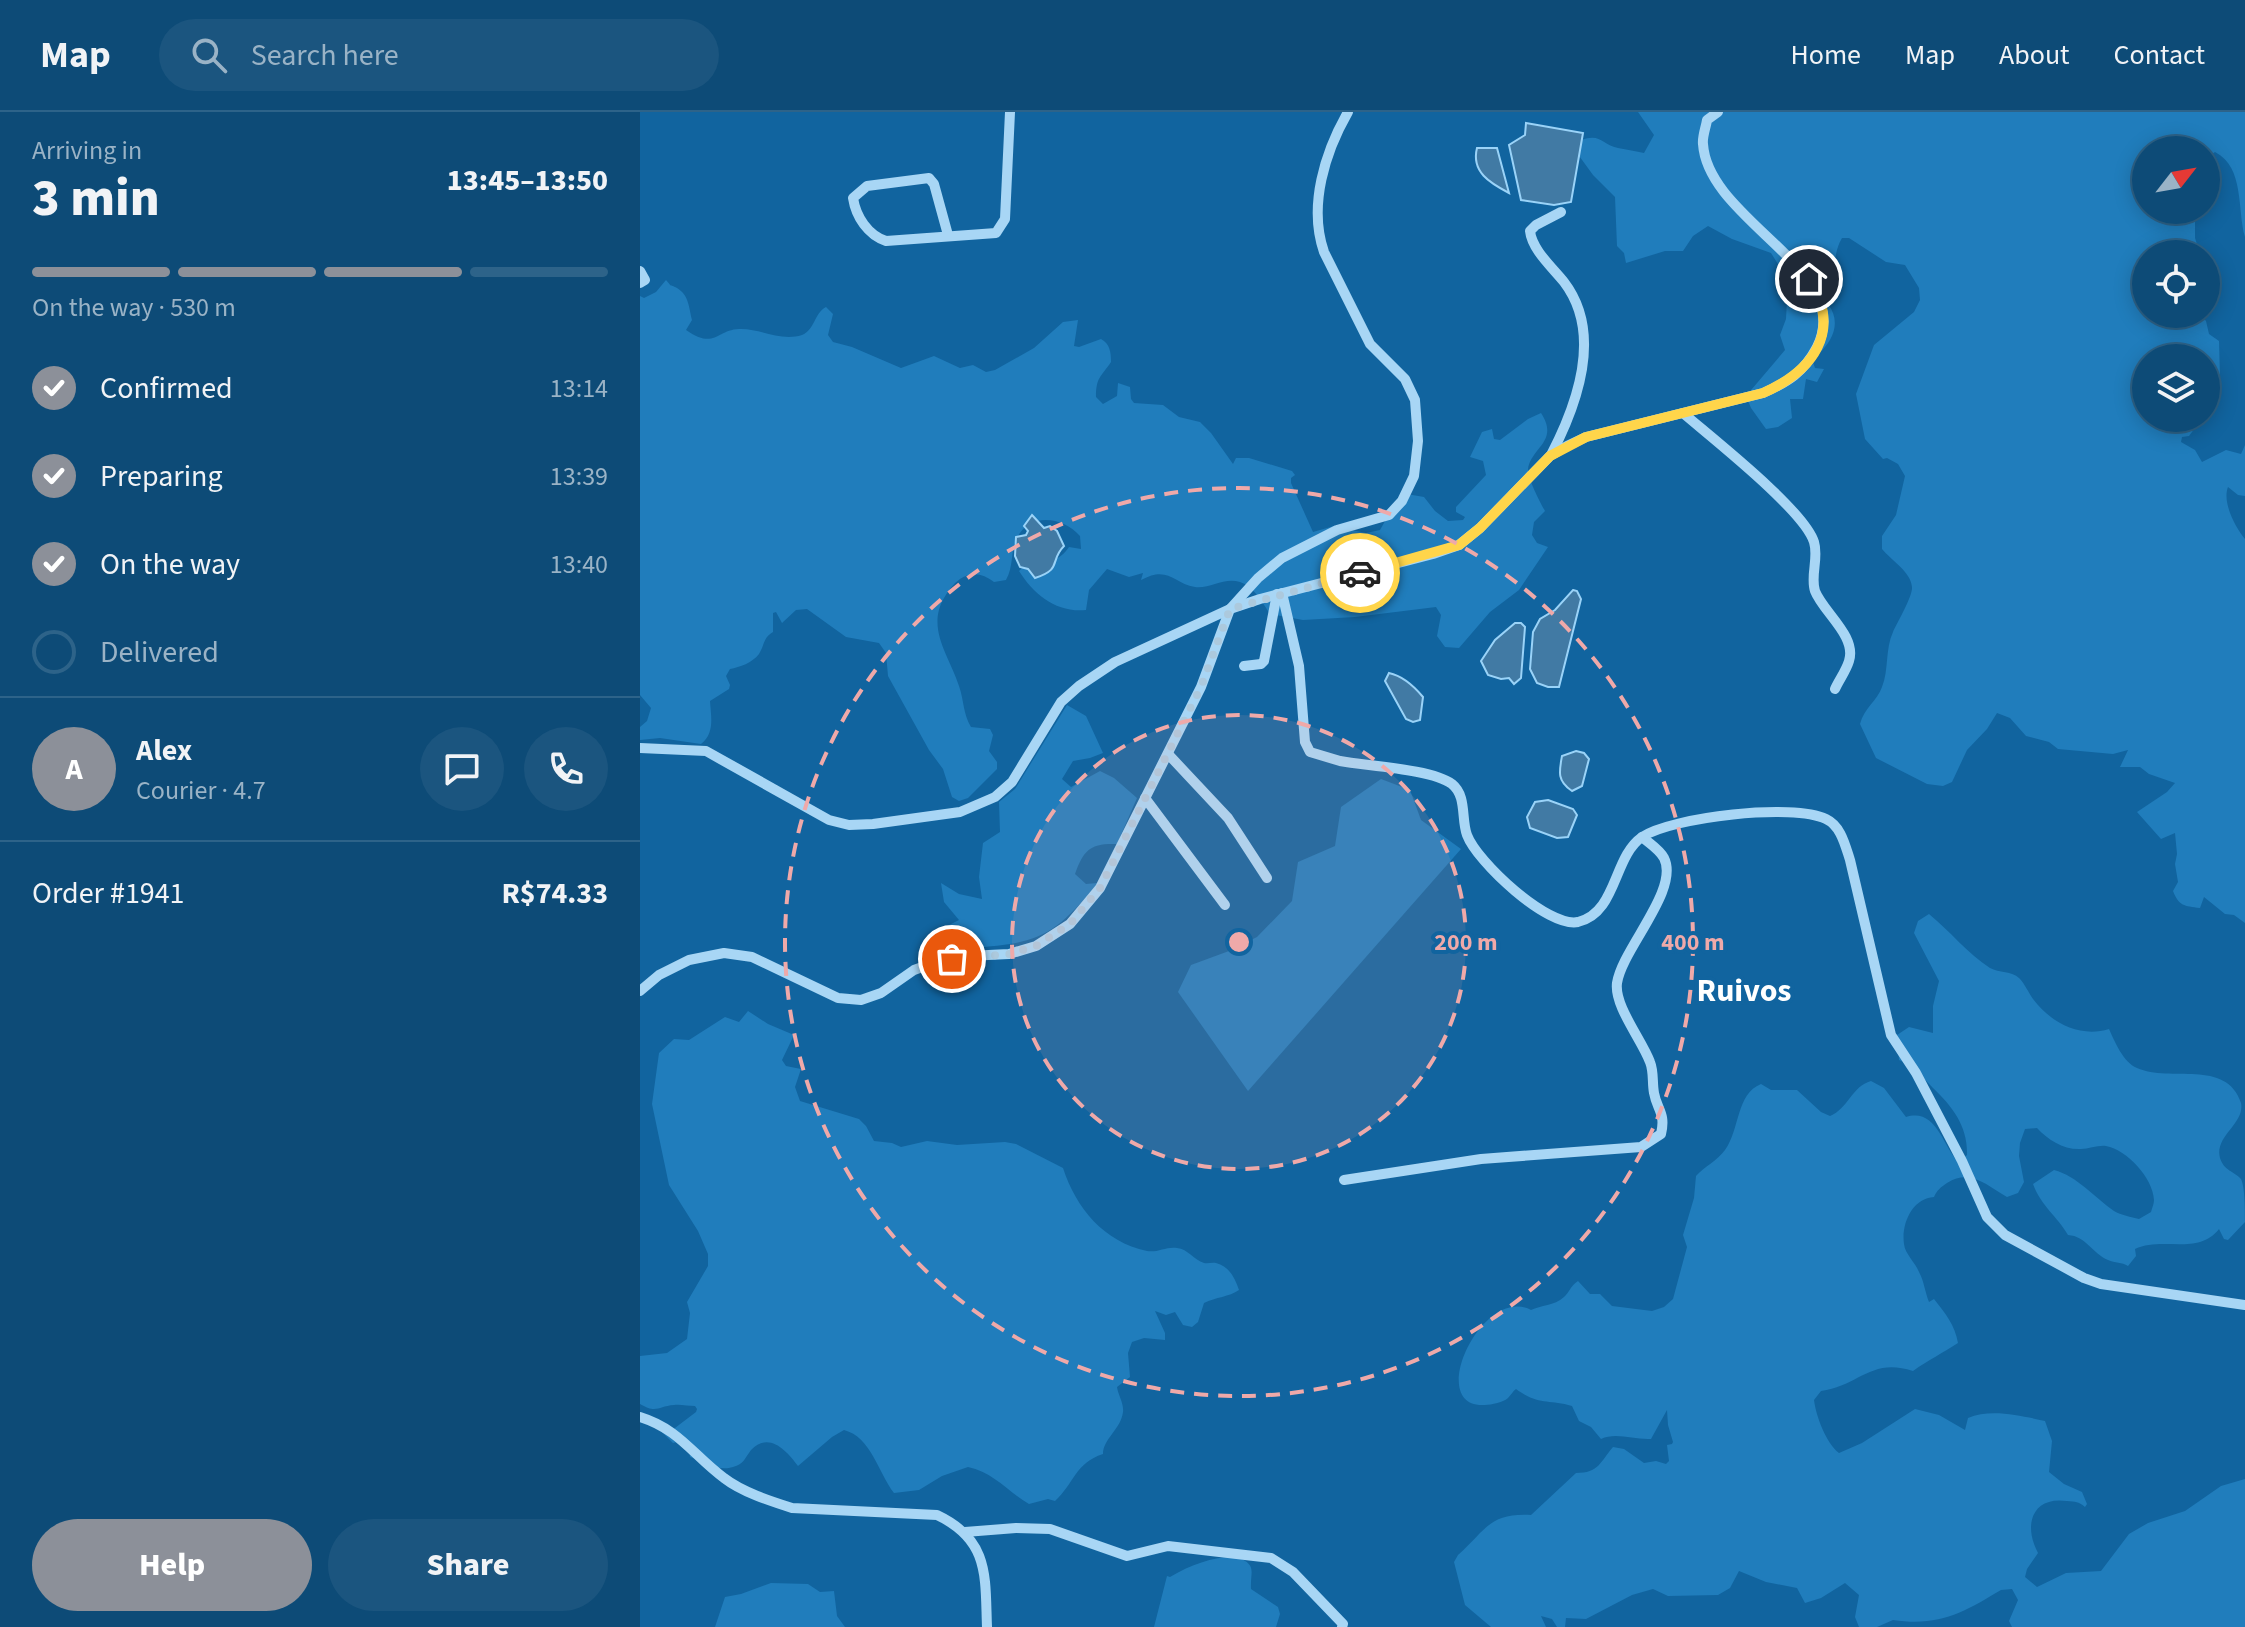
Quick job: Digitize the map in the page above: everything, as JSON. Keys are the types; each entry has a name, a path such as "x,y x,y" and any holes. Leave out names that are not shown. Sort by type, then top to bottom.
{"street":[{"path":"948,235 934,184 929,178 867,186 853,198 868,231 875,238 886,241 988,235 1001,229 1005,219 1010,112"},
{"path":"640,991 659,975 689,960 724,953 752,957 838,998 861,1000 881,993 914,970 936,962 968,956 1009,954 1036,946 1070,924 1100,888 1201,687 1230,609 1258,578 1308,542 1389,515 1402,501 1414,476 1418,441 1415,400 1405,379 1370,344 1319,237 1318,196 1330,149 1348,112"},
{"path":"1550,456 1586,437 1763,393 1789,382 1808,364 1820,340 1825,310 1820,296 1809,279 1740,211 1712,173 1703,144 1707,120 1718,112"},
{"path":"640,748 706,751 829,820 849,825 960,812 995,797 1012,782 1061,702 1115,662 1230,609 1459,545 1480,528 1550,456 1569,419 1584,356 1585,335 1580,313 1568,287 1534,243 1530,231 1561,212"},
{"path":"640,271 645,280 640,283"},
{"path":"1683,413 1790,508 1808,528 1816,552 1814,587 1844,635 1850,655 1835,689"},
{"path":"1244,666 1264,661 1280,594"},
{"path":"1280,594 1299,666 1307,748 1310,752 1339,761 1438,777 1453,785 1460,796 1467,835 1476,850 1537,908 1560,921 1578,922 1592,914 1606,899 1625,858 1642,837 1655,831 1736,813 1798,812 1828,820 1840,832 1850,860 1891,1035 1916,1073 1987,1217 2005,1235 2101,1284 2245,1305"},
{"path":"1168,754 1228,818 1267,878"},
{"path":"1145,798 1225,905"},
{"path":"1344,1180 1481,1159 1641,1147 1661,1134 1663,1112 1655,1096 1650,1061 1621,1002 1617,986 1621,969 1663,890 1667,874 1666,861 1642,837"},
{"path":"640,1417 661,1424 691,1446 725,1479 774,1503 792,1508 937,1515 965,1532 982,1560 986,1574 987,1627"},
{"path":"965,1532 1050,1529 1127,1556 1168,1546 1271,1558 1293,1572 1343,1624 1342,1627"}],"shaded area":[{"path":"1638,112 2245,112 2245,237 2236,179 2220,156 2220,136 2132,136 2132,224 2195,224 2196,240 2132,240 2132,328 2208,328 2219,344 2132,344 2132,432 2192,432 2182,437 2181,442 2195,450 2202,462 2226,450 2241,454 2245,445 2245,496 2228,487 2227,500 2230,514 2245,539 2245,923 2234,915 2225,914 2204,897 2200,908 2186,906 2178,900 2173,891 2178,882 2175,833 2161,839 2137,812 2175,783 2149,774 2140,767 2120,767 2128,750 2113,754 2058,749 2049,742 2026,736 2010,718 1997,713 1967,750 1952,782 1943,786 1927,784 1876,758 1860,724 1882,687 1891,639 1912,587 1904,571 1882,549 1882,536 1896,515 1905,476 1898,464 1883,459 1865,439 1856,394 1874,345 1914,312 1920,300 1919,288 1905,265 1886,262 1849,238 1842,238 1832,267 1817,289 1835,320 1829,342 1812,359 1815,368 1824,369 1817,382 1806,379 1803,399 1790,399 1792,418 1778,427 1766,429 1746,396 1785,350 1780,335 1786,319 1788,280 1771,253 1732,239 1708,226 1693,236 1683,251 1665,251 1626,263 1624,253 1617,246 1615,197 1577,153 1581,140 1597,138 1618,148 1644,153 1654,135"},
{"path":"1526,123 1583,133 1571,202 1554,205 1521,200 1509,145 1525,135"},
{"path":"1477,148 1497,148 1509,193 1489,181 1479,170"},
{"path":"666,280 686,298 692,320 686,330 696,336 709,339 739,329 794,337 806,333 826,307 833,314 828,335 833,342 901,368 934,356 960,368 973,365 986,372 995,370 1034,348 1063,322 1078,320 1074,346 1101,339 1109,349 1111,362 1096,390 1096,397 1103,404 1117,396 1118,383 1130,387 1134,403 1163,405 1179,417 1200,422 1233,464 1236,458 1249,458 1292,471 1295,475 1291,483 1313,532 1334,526 1366,533 1380,530 1401,493 1424,497 1448,521 1463,520 1465,517 1456,512 1456,507 1486,475 1483,461 1470,457 1482,432 1492,429 1494,439 1500,440 1541,413 1546,423 1546,438 1528,470 1545,511 1534,522 1532,535 1537,543 1548,547 1519,590 1490,612 1459,648 1445,647 1437,636 1441,615 1436,607 1303,620 1270,614 1253,591 1245,584 1234,581 1195,587 1170,576 1158,574 1141,580 1143,573 1129,577 1107,569 1089,590 1086,610 1065,609 1039,595 1019,571 1028,562 1056,559 1069,547 1081,549 1080,536 1056,521 1038,521 1030,524 1017,538 1006,580 994,582 978,574 969,575 957,581 939,609 938,632 959,686 968,722 971,727 990,729 993,735 989,751 997,762 997,769 968,798 959,801 952,797 943,769 888,676 886,653 879,643 846,637 807,609 796,610 782,623 776,612 773,613 773,632 759,654 746,664 730,669 726,676 729,689 710,701 710,730 701,744 660,738 640,740 640,727 647,721 651,708 640,695 640,296 644,298 656,292"},
{"path":"1032,515 1044,528 1050,526 1057,531 1064,546 1053,568 1035,578 1028,569 1020,567 1015,556 1016,537 1026,535 1028,531 1024,526"},
{"path":"1573,590 1581,599 1559,687 1548,687 1537,683 1530,669 1533,632 1540,619 1555,610"},
{"path":"1515,623 1525,627 1521,678 1514,684 1509,678 1488,675 1481,661 1495,640"},
{"path":"1389,673 1408,682 1423,697 1420,720 1413,722 1406,719 1385,681"},
{"path":"1067,705 1086,716 1103,753 1073,761 1062,779 1071,787 1100,771 1114,778 1137,798 1117,844 1095,846 1085,853 1078,865 1075,874 1086,884 1098,883 1069,915 1044,934 994,946 934,949 947,926 959,920 944,902 941,883 959,894 982,899 979,877 983,843 1000,832 999,802 1015,789"},
{"path":"1576,751 1584,753 1589,759 1582,786 1572,791 1561,780 1560,767 1562,756"},
{"path":"1381,779 1410,790 1421,820 1461,849 1248,1091 1178,992 1191,965 1257,937 1292,901 1298,862 1335,846 1341,807"},
{"path":"1548,800 1573,809 1577,815 1568,837 1557,838 1530,828 1527,817 1535,802"},
{"path":"1929,914 1982,962 1994,970 2019,978 2040,1008 2057,1021 2077,1030 2109,1029 2124,1056 2137,1068 2150,1072 2210,1076 2234,1089 2241,1110 2219,1150 2222,1162 2241,1179 2245,1222 2228,1240 2224,1239 2219,1229 2201,1242 2157,1244 2135,1249 2136,1256 2128,1266 2108,1260 2080,1238 2068,1235 2040,1199 2033,1184 2054,1170 2078,1182 2114,1211 2139,1219 2151,1212 2154,1202 2153,1192 2144,1174 2130,1159 2114,1149 2103,1146 2068,1148 2051,1140 2037,1128 2025,1129 2019,1156 2024,1182 2018,1193 2007,1197 1978,1180 1956,1179 1941,1187 1934,1197 1914,1207 1904,1228 1906,1251 1921,1275 1929,1302 1934,1299 1946,1314 1958,1343 1913,1371 1899,1368 1875,1370 1846,1384 1821,1391 1814,1400 1822,1429 1839,1453 1862,1443 1915,1409 1939,1415 1965,1430 1968,1418 1977,1415 2006,1414 2045,1421 2052,1441 2049,1472 2064,1484 2082,1492 2087,1504 2085,1507 2077,1502 2055,1501 2038,1508 2031,1523 2031,1532 2038,1553 2025,1577 2037,1587 2066,1573 2101,1571 2129,1534 2148,1523 2185,1511 2221,1486 2245,1479 2245,1627 2012,1627 2009,1621 2018,1600 2012,1589 2001,1590 1951,1616 1910,1622 1893,1620 1877,1627 1859,1627 1855,1617 1859,1595 1845,1583 1821,1598 1805,1603 1797,1588 1766,1582 1739,1571 1730,1588 1718,1595 1668,1596 1653,1589 1632,1595 1586,1619 1566,1618 1565,1627 1557,1627 1552,1619 1541,1616 1546,1627 1491,1627 1465,1605 1454,1562 1458,1555 1497,1520 1531,1515 1576,1473 1598,1466 1613,1447 1624,1449 1644,1463 1656,1461 1666,1464 1669,1461 1667,1445 1673,1442 1667,1410 1651,1439 1613,1436 1601,1439 1591,1427 1579,1421 1572,1406 1537,1400 1516,1389 1506,1399 1494,1404 1467,1401 1460,1388 1460,1370 1467,1349 1479,1330 1495,1314 1512,1307 1531,1310 1556,1302 1578,1281 1590,1294 1600,1294 1612,1306 1652,1311 1664,1307 1673,1299 1687,1247 1683,1235 1694,1198 1696,1176 1725,1150 1747,1096 1761,1084 1771,1090 1797,1090 1821,1112 1830,1116 1859,1088 1871,1081 1884,1088 1906,1117 1925,1118 1931,1123 1958,1162 1967,1155 1965,1135 1953,1110 1917,1072 1899,1060 1897,1035 1909,1027 1933,1033 1933,1006 1939,981 1914,933 1918,921"},
{"path":"748,1011 794,1035 782,1060 786,1066 801,1069 795,1087 800,1101 859,1119 874,1141 901,1147 927,1141 957,1145 1016,1144 1063,1168 1084,1209 1118,1240 1147,1251 1181,1249 1204,1263 1221,1265 1233,1277 1239,1290 1204,1303 1198,1322 1192,1327 1183,1325 1175,1312 1166,1315 1155,1311 1165,1340 1144,1338 1132,1342 1128,1353 1130,1377 1117,1387 1123,1409 1122,1418 1103,1454 1086,1463 1055,1501 1048,1499 1029,1504 992,1477 968,1467 942,1476 919,1490 894,1493 867,1447 844,1430 798,1466 783,1449 764,1442 751,1450 737,1466 716,1467 690,1457 689,1447 681,1441 673,1443 661,1431 671,1431 696,1412 695,1406 654,1409 640,1404 640,1356 667,1353 687,1339 690,1313 687,1302 708,1266 708,1254 698,1231 669,1185 652,1104 659,1053 674,1039 689,1040 725,1017 739,1022"},
{"path":"1236,1556 1250,1566 1251,1589 1278,1607 1280,1614 1276,1627 1154,1627 1167,1576 1202,1562"},
{"path":"771,1583 808,1584 820,1592 834,1591 837,1616 845,1627 715,1627 725,1597"}],"way so far":[{"path":"952,959 1009,954 1036,946 1070,924 1100,888 1201,687 1230,609 1360,573"}],"district":[{"name":"Ruivos","path":"1744,991"}],"route":[{"path":"1360,573 1459,545 1480,528 1550,456 1586,437 1763,393 1789,382 1808,364 1820,340 1825,310 1809,279"}]}
